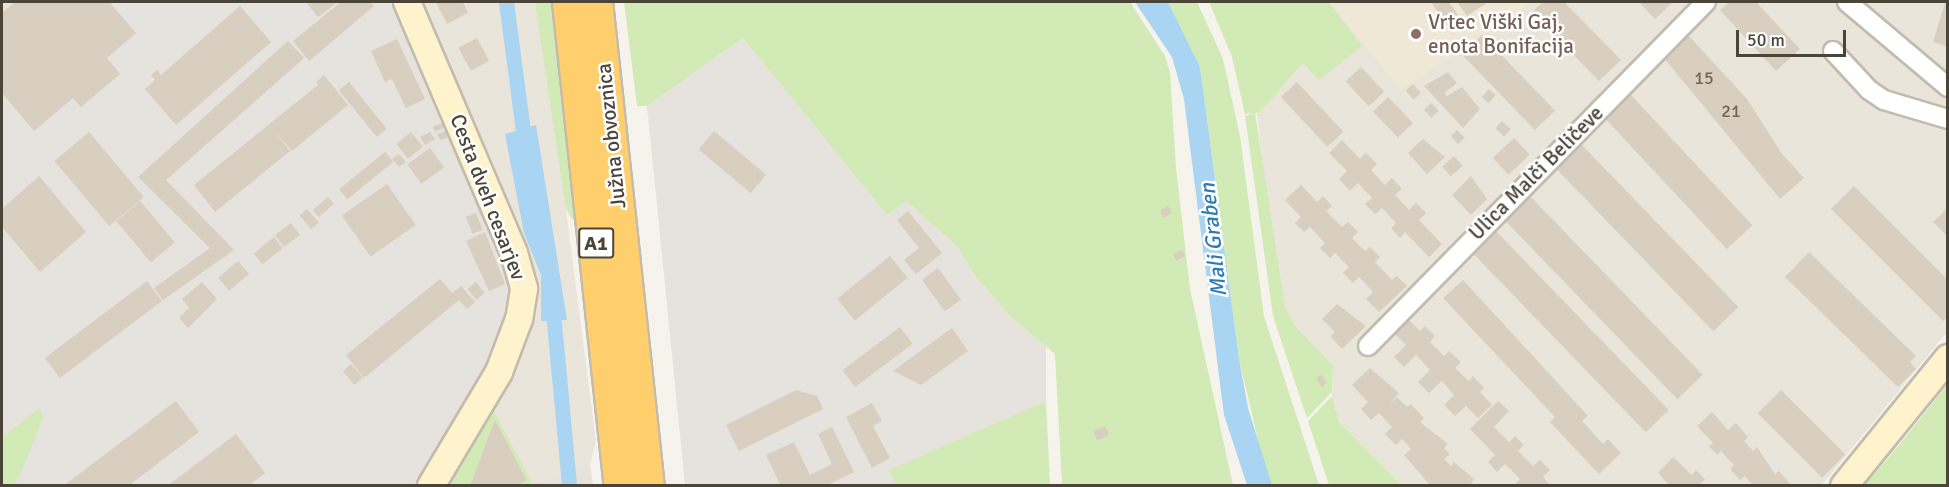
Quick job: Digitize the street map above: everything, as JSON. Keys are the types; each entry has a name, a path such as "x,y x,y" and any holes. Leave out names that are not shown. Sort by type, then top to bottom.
{"highway":[{"name":"Južna obvoznica","path":"569,2 621,486"},
{"name":"Južna obvoznica","path":"596,2 648,486"}],"street":[{"name":"Cesta dveh cesarjev","path":"407,2 514,253 524,289 519,320 499,372 431,486"},
{"name":"Ulica Malči Beličeve","path":"1368,346 1706,2"},
{"path":"1846,2 1947,87"},
{"path":"1833,51 1869,90 1884,100 1947,119"},
{"path":"1844,486 1947,358"}],"shaded area":[{"path":"2,2 396,2 513,282 511,310 491,367 450,438 416,485 14,485 19,477 2,437"},
{"path":"420,2 535,2 551,93 596,441 590,465 532,484 492,407 530,329 535,295"},
{"path":"1329,2 1947,2 1947,332 1822,485 1401,485 1339,422 1332,396 1333,365 1295,326 1285,307 1266,197 1257,115 1303,63 1361,46"},
{"name":"Vrtec Viški Gaj, enota Bonifacija","path":"1329,2 1533,2 1401,90"},
{"path":"743,38 887,215 906,201 957,246 977,278 1010,316 1046,346 1046,401 890,470 897,485 685,485 647,106"},
{"path":"590,465 593,485 533,486 532,484"}],"green space":[{"path":"535,2 561,2 578,221 572,219 566,209"},
{"path":"624,2 1130,2 1165,56 1170,73 1176,168 1190,289 1233,485 1062,485 1055,354 1010,316 977,278 957,246 906,201 887,215 743,38 647,106 637,106"},
{"path":"1168,2 1197,2 1223,59 1240,136 1264,316 1319,485 1272,485 1266,474 1239,359 1200,67"},
{"path":"1209,2 1329,2 1362,46 1319,80 1303,63 1259,113 1245,114 1232,57"},
{"path":"1255,113 1285,307 1295,326 1333,365 1332,392 1307,418 1273,316 1245,116"},
{"path":"1947,385 1947,485 1865,485 1899,445"},
{"path":"1332,396 1339,422 1401,485 1329,485 1308,421"},
{"path":"1046,401 1050,485 897,485 889,470"},
{"path":"492,407 533,485 444,486 470,446"},
{"path":"40,408 43,418 19,477 14,485 2,485 2,437"}],"water":[{"name":"Mali Graben","path":"1135,2 1168,2 1200,67 1239,359 1248,408 1272,485 1247,485 1224,415 1184,99 1172,57"},
{"path":"536,125 567,320 541,321 541,275 524,233 505,134"}],"building":[{"path":"15,2 113,2 111,4 136,33 107,58 120,74 81,107 73,98 34,131 2,93 2,13"},
{"path":"306,2 338,2 318,17"},
{"path":"341,2 370,2 374,6 309,61 293,41"},
{"path":"436,2 463,2 468,13 447,24"},
{"path":"1431,2 1449,2 1460,18 1447,26"},
{"path":"1457,2 1488,2 1467,16"},
{"path":"1543,2 1564,2 1621,60 1599,81 1532,12"},
{"path":"1639,2 1673,2 1655,19"},
{"path":"1729,2 1756,2 1800,49 1776,71 1720,10"},
{"path":"1945,3 1948,4 1948,47 1933,42"},
{"path":"240,6 271,42 176,125 145,89 155,80 151,75 157,70 161,75"},
{"path":"1482,35 1555,111 1535,130 1462,54"},
{"path":"1688,35 1747,99 1782,154 1804,178 1780,199 1664,58"},
{"path":"477,38 489,61 471,71 458,48"},
{"path":"397,39 425,99 406,108 392,79 385,82 371,51"},
{"path":"288,41 304,58 166,180 234,250 163,300 154,288 210,248 138,177"},
{"path":"1361,67 1384,92 1369,106 1346,81"},
{"path":"1448,72 1457,83 1444,93 1447,96 1462,87 1480,109 1463,128 1424,86"},
{"path":"324,75 348,105 292,151 274,130 290,151 215,212 194,185 318,85 316,82"},
{"path":"349,82 387,129 377,137 339,90"},
{"path":"1297,82 1343,132 1327,147 1281,97"},
{"path":"1413,84 1421,93 1414,100 1406,91"},
{"path":"1489,89 1496,95 1489,103 1482,97"},
{"path":"1631,95 1752,225 1727,249 1605,119"},
{"path":"1388,97 1413,123 1398,137 1373,112"},
{"path":"1431,103 1439,111 1432,118 1424,110"},
{"path":"1502,121 1511,129 1504,136 1495,128"},
{"path":"445,122 447,127 435,132 433,127"},
{"path":"1457,130 1465,138 1458,144 1451,136"},
{"path":"446,131 449,137 440,140 437,134"},
{"path":"714,131 766,175 751,193 699,149"},
{"path":"89,132 144,197 109,226 55,161"},
{"path":"411,132 423,147 408,159 396,144"},
{"path":"430,132 435,139 425,145 420,137"},
{"path":"1514,138 1530,155 1508,175 1493,158"},
{"path":"1423,139 1445,157 1427,174 1408,153"},
{"path":"1342,140 1360,159 1366,153 1377,164 1371,170 1385,185 1392,178 1402,189 1395,195 1409,210 1416,203 1426,213 1419,220 1442,244 1429,257 1405,232 1400,238 1391,228 1396,223 1382,208 1375,214 1365,204 1372,198 1358,183 1350,191 1339,179 1347,171 1329,153"},
{"path":"1580,143 1738,307 1713,331 1555,167"},
{"path":"430,148 444,167 421,184 407,164"},
{"path":"385,152 393,162 347,199 339,189"},
{"path":"399,154 406,162 399,167 392,159"},
{"path":"1454,156 1463,166 1451,176 1442,167"},
{"path":"39,176 86,232 40,272 2,227 2,209"},
{"path":"1471,176 1487,199 1471,215 1452,195"},
{"path":"387,184 416,225 371,257 342,216"},
{"path":"1301,185 1317,202 1323,196 1332,206 1326,211 1342,227 1348,222 1358,232 1352,238 1365,251 1370,247 1380,257 1375,262 1392,280 1397,276 1407,286 1379,312 1366,299 1373,292 1359,277 1353,283 1343,273 1349,267 1335,253 1330,258 1320,248 1325,243 1310,227 1304,232 1295,223 1301,217 1285,200"},
{"path":"1854,186 1948,280 1948,316 1943,321 1831,209"},
{"path":"1529,195 1703,375 1677,399 1504,219"},
{"path":"328,197 334,204 319,217 313,210"},
{"path":"140,201 175,242 151,262 116,221"},
{"path":"1168,206 1172,213 1163,218 1160,210"},
{"path":"1948,208 1948,237 1933,222"},
{"path":"307,209 319,223 311,229 299,216"},
{"path":"908,211 942,253 916,274 904,260 919,248 897,220"},
{"path":"476,213 483,230 473,234 466,217"},
{"path":"291,223 300,235 284,247 275,235"},
{"path":"1493,228 1669,410 1646,432 1470,250"},
{"path":"485,232 505,284 489,291 466,241"},
{"path":"274,237 283,248 263,264 254,253"},
{"path":"1182,250 1185,256 1176,261 1173,255"},
{"path":"1809,252 1916,356 1910,362 1916,369 1898,387 1785,277"},
{"path":"890,256 908,278 855,321 837,299"},
{"path":"238,261 249,274 229,291 218,278"},
{"path":"938,268 961,300 945,311 922,280"},
{"path":"440,279 452,293 461,286 475,302 467,309 459,300 364,378 346,355"},
{"path":"1463,280 1588,416 1582,421 1603,444 1608,439 1621,453 1599,474 1550,422 1555,417 1443,298"},
{"path":"147,281 162,301 60,378 45,358"},
{"path":"202,282 217,299 188,328 179,318 189,308 182,299"},
{"path":"476,282 485,293 476,300 467,289"},
{"path":"1337,304 1366,326 1342,349 1330,336 1335,332 1322,319"},
{"path":"1406,317 1420,331 1425,326 1435,336 1430,342 1444,356 1449,351 1461,362 1455,368 1469,381 1473,376 1484,388 1480,392 1492,405 1478,418 1466,406 1455,416 1444,405 1454,395 1442,381 1429,393 1418,382 1430,370 1416,355 1404,367 1394,357 1406,345 1392,331"},
{"path":"900,327 913,344 855,387 842,370"},
{"path":"952,328 968,351 921,385 893,371"},
{"path":"351,364 363,378 355,385 343,371"},
{"path":"1370,368 1399,393 1389,405 1397,397 1407,407 1411,404 1424,418 1420,422 1448,444 1444,448 1450,454 1444,459 1451,466 1454,462 1474,479 1470,486 1431,486 1404,455 1411,449 1402,439 1396,445 1385,434 1392,427 1379,413 1371,420 1361,409 1368,402 1352,385"},
{"path":"1321,375 1327,382 1322,387 1316,379"},
{"path":"796,390 817,396 823,409 739,451 726,425"},
{"path":"1781,390 1845,454 1822,478 1758,413"},
{"path":"176,401 199,432 128,486 63,486"},
{"path":"1498,401 1509,411 1494,427 1509,442 1515,436 1524,445 1518,451 1533,466 1540,460 1550,470 1543,477 1551,486 1513,486 1520,479 1505,464 1497,472 1488,462 1495,455 1470,429"},
{"path":"872,403 882,421 873,426 890,458 872,468 846,417"},
{"path":"1712,412 1728,430 1736,423 1748,437 1744,441 1753,451 1757,447 1775,474 1779,471 1792,486 1753,486 1745,476 1740,480 1730,469 1734,465 1721,451 1717,455 1709,446 1713,443 1697,426"},
{"path":"495,420 527,481 512,486 470,486"},
{"path":"1105,426 1109,435 1097,440 1093,431"},
{"path":"832,427 854,472 826,486 781,486 766,455 794,442 810,475 832,464 818,434"},
{"path":"236,434 265,473 248,486 167,486"},
{"path":"1673,457 1692,475 1696,470 1705,479 1698,486 1670,486 1658,473"}],"waterway":[{"path":"506,2 525,147"},
{"path":"552,301 569,486"}],"place":[{"name":"Vrtec Viški Gaj, enota Bonifacija","path":"1416,34"}]}
